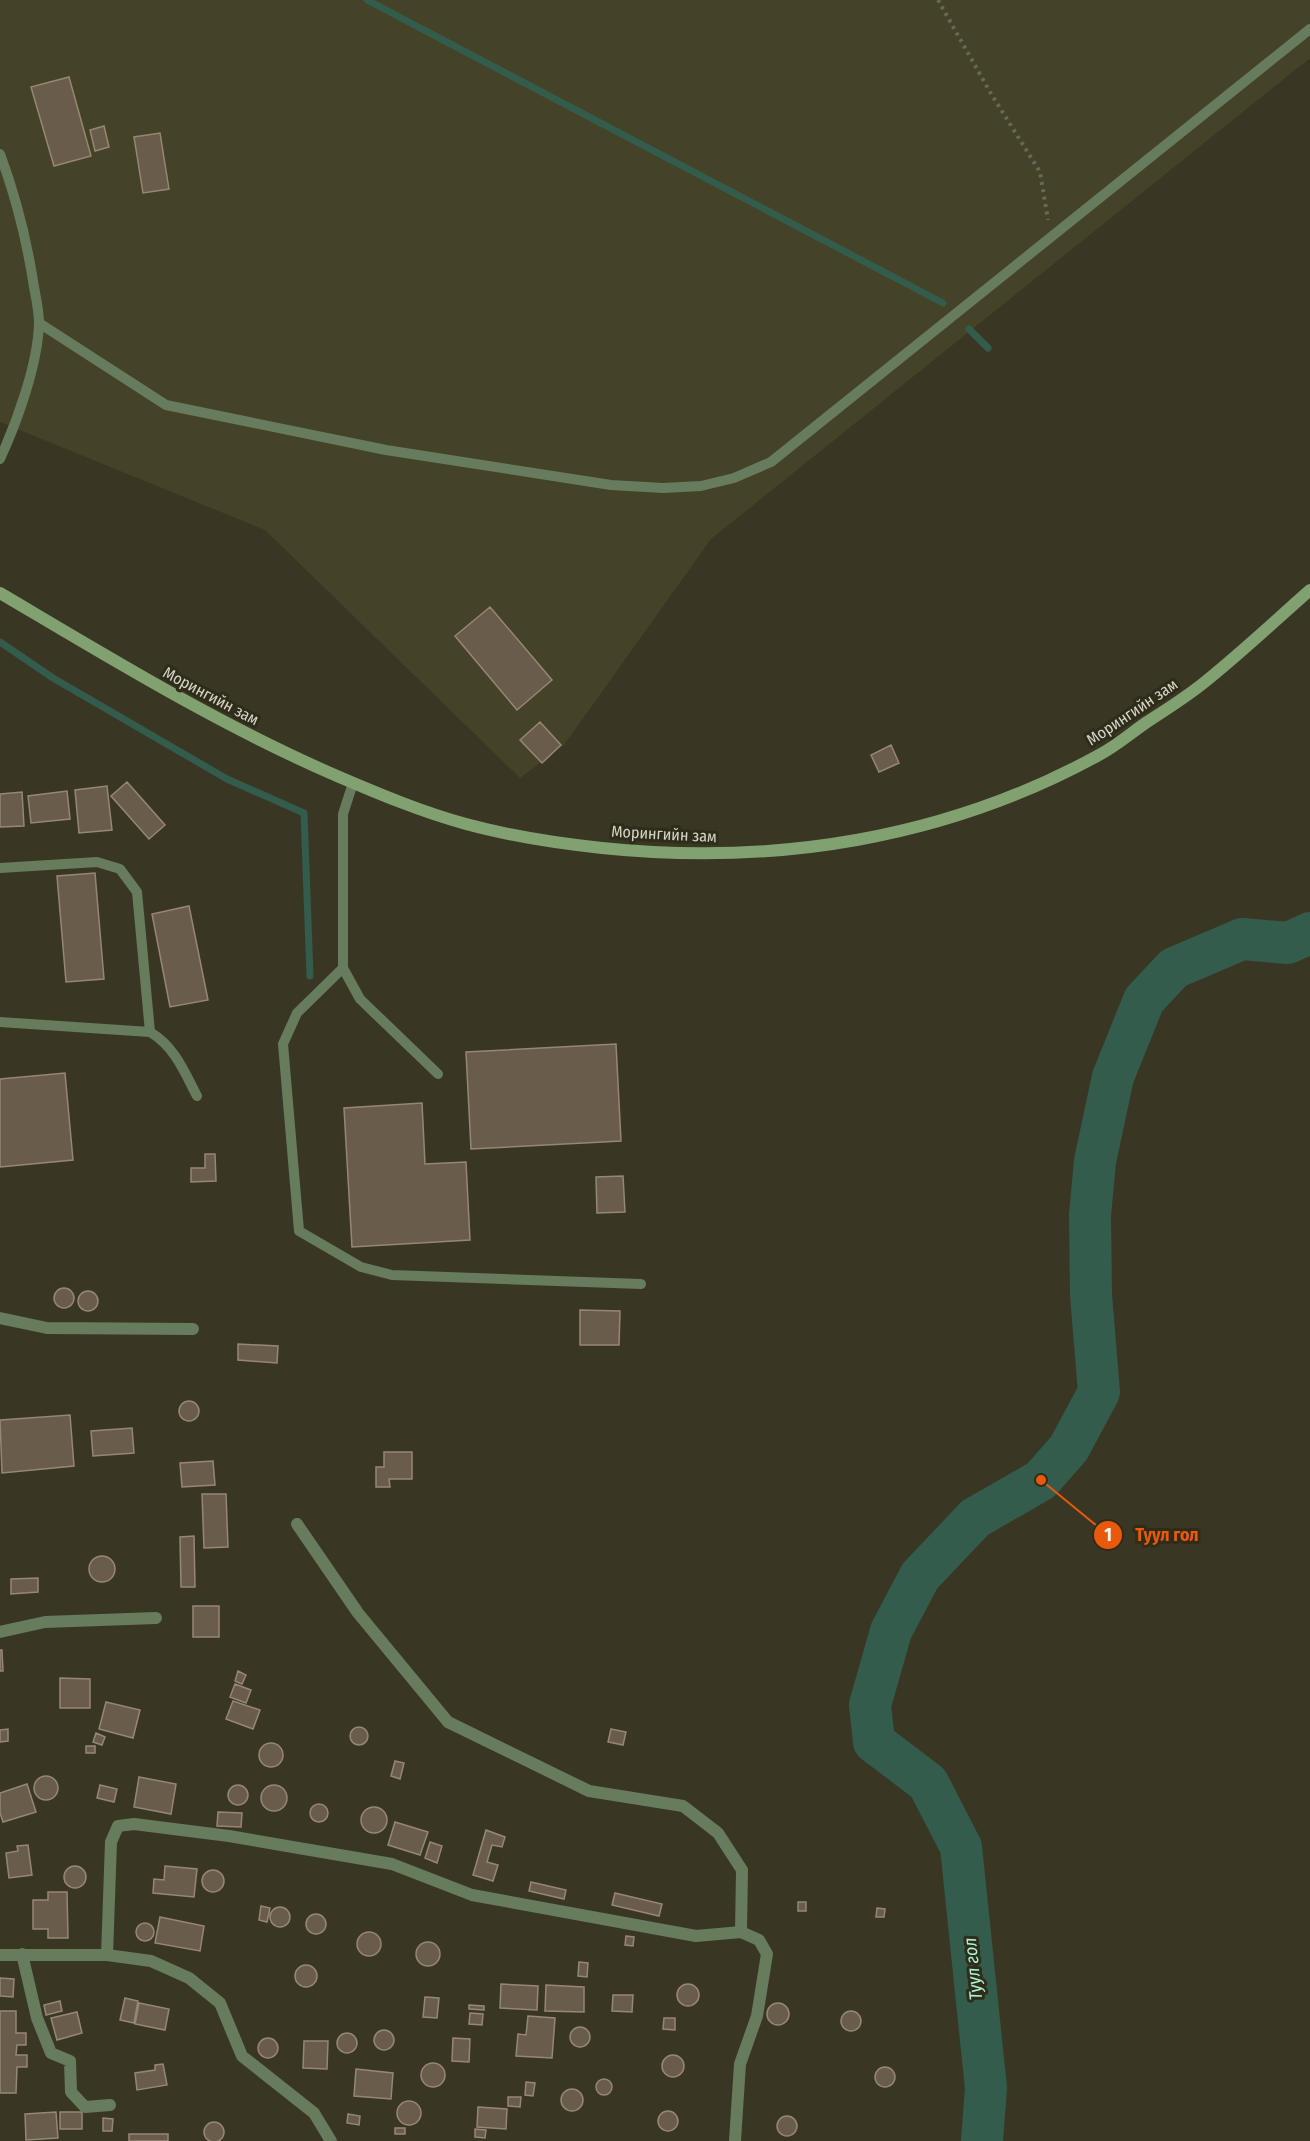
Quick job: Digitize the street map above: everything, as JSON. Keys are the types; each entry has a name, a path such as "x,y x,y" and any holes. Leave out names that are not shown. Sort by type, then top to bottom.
{"main road":[{"name":"Морингийн зам","path":"0,593 137,674 277,750 402,803 467,824 556,843 638,852 712,854 792,850 871,839 956,817 1025,791 1101,754 1204,683 1310,590"}],"street":[{"path":"0,1318 47,1328 194,1329"},
{"path":"297,1524 358,1613 448,1722 589,1791 683,1806 718,1833 742,1870 741,1932"},
{"path":"0,1632 45,1622 156,1618"},
{"path":"107,1955 111,1842 118,1826 134,1824 229,1836 392,1864 472,1895 684,1934 696,1936 741,1932 759,1940 767,1954 757,2016 740,2064 735,2141"},
{"path":"22,1954 37,2018 51,2053 70,2061 71,2092 85,2107 110,2105"},
{"path":"0,1955 107,1955 151,1962 189,1978 220,2003 242,2056 314,2113 331,2141"}],"lane":[{"path":"39,322 166,405 386,450 611,485 663,489 701,486 734,478 771,462 1310,30"},
{"path":"0,154 12,187 29,258 39,322 33,364 15,427 0,459"},
{"path":"353,783 343,814 343,968 360,999 438,1074"},
{"path":"0,868 97,862 120,869 137,892 150,1032"},
{"path":"343,968 297,1013 283,1044 299,1231 361,1267 392,1275 641,1284"},
{"path":"0,1022 150,1032 165,1041 197,1096"}],"path":[{"path":"938,0 990,92 1040,172 1051,239"}],"shaded area":[{"path":"0,0 1310,0 1310,58 711,539 564,745 520,778 265,530 0,422"}],"building":[{"path":"69,77 91,156 54,166 31,87"},
{"path":"104,126 109,147 95,151 90,130"},
{"path":"160,133 169,189 143,193 134,137"},
{"path":"490,607 552,680 517,710 455,636"},
{"path":"540,722 561,745 542,763 520,740"},
{"path":"891,745 899,763 879,772 871,755"},
{"path":"127,782 165,825 149,839 111,796"},
{"path":"107,786 112,830 79,833 75,790"},
{"path":"67,791 70,819 31,823 28,796"},
{"path":"22,792 24,826 0,827 0,794"},
{"path":"95,873 104,979 66,982 57,876"},
{"path":"189,906 208,1000 170,1007 152,914"},
{"path":"616,1044 621,1141 471,1149 466,1052"},
{"path":"65,1073 73,1160 0,1167 0,1079"},
{"path":"422,1103 425,1164 466,1162 470,1240 352,1247 344,1108"},
{"path":"205,1154 215,1154 216,1181 191,1182 191,1168 205,1168"},
{"path":"623,1176 625,1212 597,1213 596,1177"},
{"path":"64,1288 71,1291 74,1298 71,1305 64,1308 57,1305 54,1298 57,1291"},
{"path":"88,1291 95,1294 98,1301 95,1308 88,1311 81,1308 78,1301 81,1294"},
{"path":"580,1310 620,1311 619,1345 580,1345"},
{"path":"238,1344 278,1346 277,1363 238,1360"},
{"path":"189,1401 196,1404 199,1411 196,1418 189,1421 182,1418 179,1411 182,1404"},
{"path":"70,1415 74,1466 2,1473 0,1420"},
{"path":"132,1428 134,1453 93,1456 91,1431"},
{"path":"384,1452 412,1452 412,1479 389,1479 390,1487 376,1487 376,1467 384,1467"},
{"path":"213,1461 215,1485 182,1487 180,1463"},
{"path":"202,1494 226,1494 228,1547 204,1548"},
{"path":"194,1536 195,1587 181,1587 180,1537"},
{"path":"102,1556 111,1560 115,1569 111,1578 102,1582 93,1578 89,1569 93,1560"},
{"path":"38,1578 38,1592 11,1594 11,1579"},
{"path":"193,1606 219,1606 219,1637 193,1637"},
{"path":"0,1650 2,1650 3,1671 0,1671"},
{"path":"238,1671 246,1675 242,1684 235,1681"},
{"path":"60,1678 90,1679 90,1708 60,1708"},
{"path":"235,1684 251,1690 246,1703 230,1697"},
{"path":"233,1701 260,1710 253,1729 226,1719"},
{"path":"106,1702 140,1710 133,1738 99,1729"},
{"path":"359,1727 365,1730 368,1736 365,1742 359,1745 353,1742 350,1736 353,1730"},
{"path":"8,1729 8,1741 0,1742 0,1730"},
{"path":"611,1729 626,1732 623,1745 608,1742"},
{"path":"96,1733 105,1737 102,1745 93,1742"},
{"path":"271,1743 276,1744 282,1750 282,1760 276,1766 271,1767 266,1766 260,1760 259,1755 260,1750 266,1744"},
{"path":"86,1746 95,1746 95,1753 86,1753"},
{"path":"395,1761 404,1763 400,1779 391,1776"},
{"path":"46,1776 55,1779 58,1788 55,1797 46,1800 37,1797 34,1788 37,1779"},
{"path":"139,1777 176,1784 171,1814 134,1807"},
{"path":"27,1784 36,1812 3,1822 0,1813 0,1793"},
{"path":"100,1785 117,1789 114,1802 97,1798"},
{"path":"234,1785 242,1785 248,1791 248,1799 242,1805 234,1805 228,1799 228,1791"},
{"path":"274,1785 284,1788 287,1798 284,1808 274,1811 264,1808 261,1798 264,1788"},
{"path":"319,1804 325,1807 328,1813 325,1819 319,1822 313,1819 310,1813 313,1807"},
{"path":"374,1807 383,1811 387,1820 383,1829 374,1833 365,1829 361,1820 365,1811"},
{"path":"218,1812 242,1813 241,1827 217,1826"},
{"path":"395,1822 428,1832 420,1855 388,1845"},
{"path":"486,1830 505,1837 502,1847 492,1845 487,1862 498,1865 493,1881 473,1875"},
{"path":"430,1842 442,1846 437,1863 425,1858"},
{"path":"28,1845 32,1875 9,1878 6,1853 18,1851 17,1846"},
{"path":"75,1866 83,1869 86,1877 83,1885 75,1888 67,1885 64,1877 67,1869"},
{"path":"165,1866 197,1869 194,1897 153,1893 154,1879 164,1880"},
{"path":"213,1870 221,1873 224,1881 221,1889 213,1892 205,1889 202,1881 205,1873"},
{"path":"531,1882 566,1890 564,1899 529,1891"},
{"path":"48,1892 67,1892 68,1938 48,1938 48,1929 33,1929 33,1900 48,1900"},
{"path":"615,1893 662,1904 659,1916 612,1905"},
{"path":"798,1902 806,1902 806,1911 798,1911"},
{"path":"261,1906 270,1908 267,1922 259,1920"},
{"path":"280,1907 287,1910 290,1917 287,1924 280,1927 273,1924 270,1917 273,1910"},
{"path":"877,1908 885,1909 884,1917 876,1917"},
{"path":"316,1914 323,1917 326,1924 323,1931 316,1934 309,1931 306,1924 309,1917"},
{"path":"160,1917 204,1926 200,1951 155,1943"},
{"path":"141,1923 149,1923 154,1928 152,1939 141,1941 136,1936 136,1928"},
{"path":"369,1932 374,1933 380,1939 380,1949 374,1955 369,1956 364,1955 358,1949 357,1944 358,1939 364,1933"},
{"path":"626,1936 634,1937 633,1946 625,1945"},
{"path":"428,1942 433,1943 439,1949 439,1959 433,1965 428,1966 423,1965 417,1959 416,1954 417,1949 423,1943"},
{"path":"579,1962 588,1963 587,1977 578,1976"},
{"path":"306,1965 314,1968 317,1976 314,1984 306,1987 298,1984 295,1976 298,1968"},
{"path":"0,1978 14,1979 13,1997 0,1996"},
{"path":"501,1984 538,1986 537,2010 500,2008"},
{"path":"688,1984 696,1987 699,1995 696,2003 688,2006 680,2003 677,1995 680,1987"},
{"path":"546,1985 584,1987 584,2012 545,2011"},
{"path":"613,1995 633,1995 632,2012 612,2011"},
{"path":"425,1997 439,1998 437,2018 423,2017"},
{"path":"125,1998 138,2001 134,2023 120,2020"},
{"path":"60,2001 62,2011 46,2015 44,2005"},
{"path":"139,2003 169,2009 165,2030 135,2024"},
{"path":"778,2003 786,2006 789,2014 786,2022 778,2025 770,2022 767,2014 770,2006"},
{"path":"469,2005 484,2006 484,2010 469,2009"},
{"path":"0,2011 16,2011 16,2033 26,2033 26,2045 17,2045 16,2055 27,2055 27,2067 17,2067 16,2093 0,2093"},
{"path":"851,2011 858,2014 861,2021 858,2028 851,2031 844,2028 841,2021 844,2014"},
{"path":"77,2012 82,2033 57,2040 51,2018"},
{"path":"470,2013 483,2014 482,2025 469,2024"},
{"path":"528,2016 555,2018 552,2058 516,2056 518,2034 526,2035"},
{"path":"664,2018 675,2018 675,2030 663,2029"},
{"path":"580,2027 587,2030 590,2037 587,2044 580,2047 573,2044 570,2037 573,2030"},
{"path":"380,2030 388,2030 394,2036 394,2044 388,2050 380,2050 374,2044 374,2036"},
{"path":"347,2033 354,2036 357,2043 354,2050 347,2053 340,2050 337,2043 340,2036"},
{"path":"268,2038 275,2041 278,2048 275,2055 268,2058 261,2055 258,2048 261,2041"},
{"path":"453,2038 470,2039 469,2062 452,2061"},
{"path":"304,2041 328,2041 327,2069 303,2068"},
{"path":"673,2055 681,2058 684,2066 681,2074 673,2077 665,2074 662,2066 665,2058"},
{"path":"433,2063 441,2067 445,2075 441,2083 433,2087 425,2083 421,2075 425,2067"},
{"path":"163,2064 167,2085 137,2090 135,2073 155,2070 155,2065"},
{"path":"885,2067 892,2070 895,2077 892,2084 885,2087 878,2084 875,2077 878,2070"},
{"path":"356,2069 393,2073 391,2099 354,2096"},
{"path":"601,2079 607,2079 612,2087 610,2093 601,2095 596,2090 596,2084"},
{"path":"526,2082 535,2083 533,2096 525,2095"},
{"path":"568,2089 576,2089 583,2096 583,2104 576,2111 568,2111 561,2104 561,2096"},
{"path":"508,2097 521,2097 520,2107 508,2106"},
{"path":"409,2101 417,2105 421,2113 417,2121 409,2125 401,2121 397,2113 401,2105"},
{"path":"478,2107 507,2109 506,2129 477,2127"},
{"path":"668,2111 675,2114 678,2121 675,2128 668,2131 661,2128 658,2121 661,2114"},
{"path":"56,2112 58,2138 26,2140 25,2114"},
{"path":"60,2112 82,2112 82,2129 60,2129"},
{"path":"348,2114 360,2116 359,2125 347,2123"},
{"path":"787,2116 794,2119 797,2126 794,2133 787,2136 780,2133 777,2126 780,2119"},
{"path":"103,2118 113,2119 112,2131 103,2131"},
{"path":"214,2122 221,2125 224,2132 221,2139 214,2142 207,2139 204,2132 207,2125"},
{"path":"395,2128 405,2128 405,2134 395,2134"},
{"path":"475,2129 486,2130 485,2138 475,2137"},
{"path":"129,2134 168,2134 168,2141 129,2141"}],"waterway":[{"path":"367,0 943,303"},
{"path":"969,329 988,348"},
{"path":"0,642 53,678 227,779 304,813 310,976"},
{"name":"Туул гол","path":"982,2141 986,2088 961,1847 928,1783 874,1742 870,1705 891,1631 920,1576 975,1518 1041,1480 1069,1448 1099,1392 1091,1295 1090,1215 1095,1161 1113,1077 1144,1000 1174,968 1242,939 1288,943 1310,933"}],"place":[{"name":"Туул гол","path":"1041,1480"}]}
